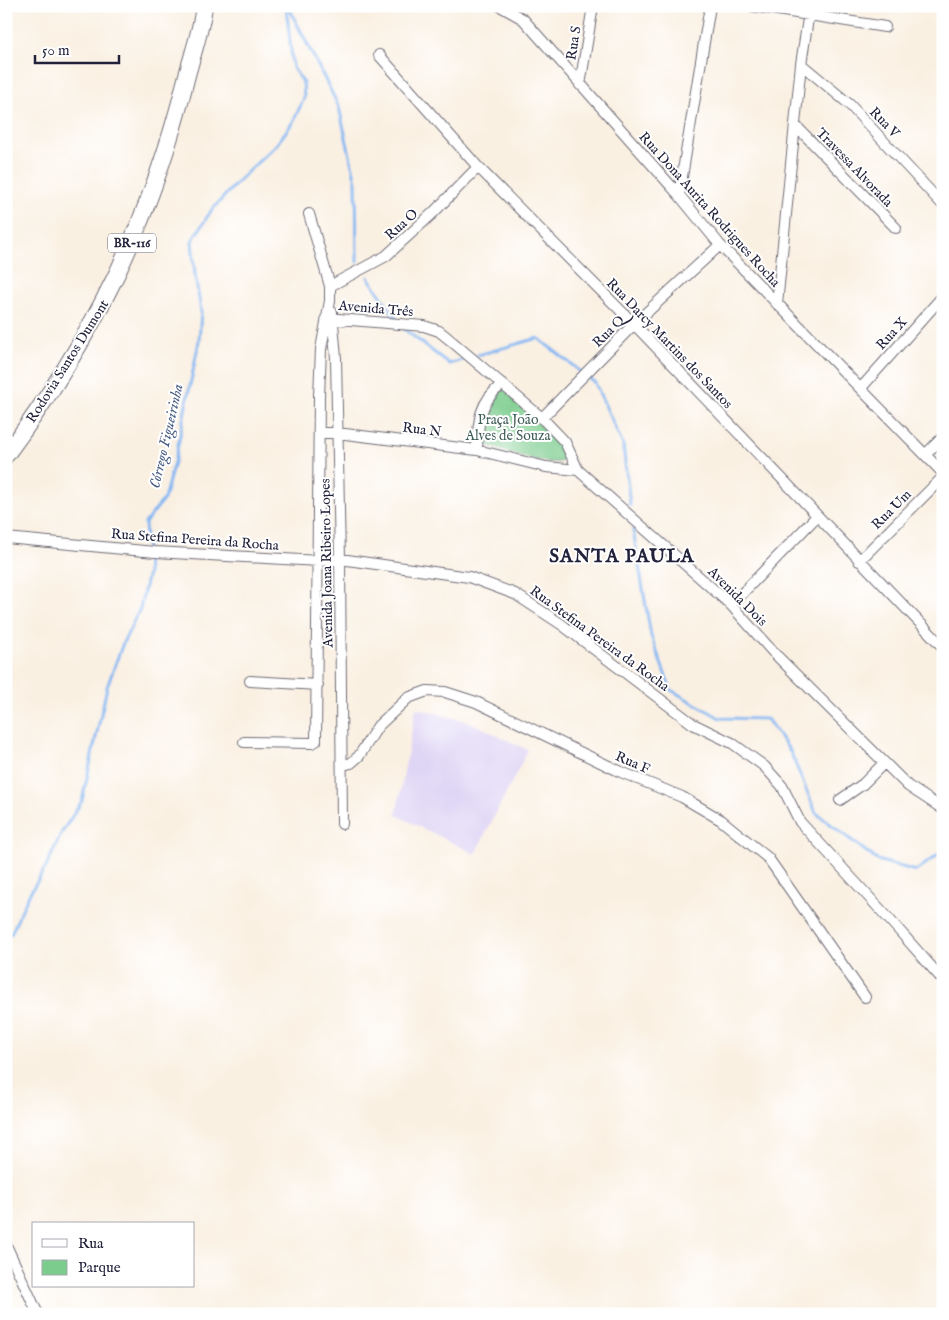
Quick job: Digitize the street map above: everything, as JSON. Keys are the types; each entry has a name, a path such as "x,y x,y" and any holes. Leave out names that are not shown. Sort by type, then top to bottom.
{"highway":[{"name":"Rodovia Santos Dumont","path":"6,455 53,390 99,313 136,235 170,143 204,6"}],"street":[{"name":"Rua Dona Aurita Rodrigues Rocha","path":"500,6 523,19 679,195 720,245 943,473"},
{"name":"Rua S","path":"580,84 593,6"},
{"path":"679,195 710,6"},
{"path":"751,6 809,11 885,27"},
{"path":"777,304 801,64 809,11"},
{"name":"Rua Darcy Martins dos Santos","path":"379,55 478,167 634,324 943,647"},
{"name":"Rua V","path":"801,64 848,104 943,205"},
{"name":"Travessa Alvorada","path":"795,125 896,228"},
{"name":"Rua O","path":"330,286 386,256 433,213 478,167"},
{"name":"Avenida Joana Ribeiro Lopes","path":"309,214 330,286 329,318 337,433 340,560 342,824"},
{"name":"Rua Q","path":"542,418 634,324 720,245"},
{"name":"Rua X","path":"861,388 943,296"},
{"name":"Avenida Joana Ribeiro Lopes","path":"244,742 312,743 316,741 321,349 329,318"},
{"name":"Avenida Três","path":"329,318 424,326"},
{"name":"Avenida Dois","path":"424,326 438,331 449,339 542,418 565,442 578,470 732,605 772,651 908,786 943,809"},
{"path":"478,450 478,428 484,402 490,393 503,384"},
{"name":"Rua N","path":"320,433 337,433 478,450 546,468 578,470"},
{"path":"925,455 943,437"},
{"name":"Rua Um","path":"859,561 943,477"},
{"path":"732,605 817,516"},
{"name":"Rua Stefina Pereira da Rocha","path":"6,538 155,552 319,561 340,560 469,577 515,594 561,624 694,724 732,743 764,766 782,786 800,822 890,919 943,980"},
{"path":"250,681 318,685"},
{"name":"Rua F","path":"343,765 351,763 359,756 378,726 408,698 427,691 445,692 476,702 613,768 682,797 721,820 768,858 865,996"},
{"path":"840,800 863,784 884,762"},
{"path":"6,1245 38,1314"}],"shaded area":[{"path":"416,708 470,722 528,750 475,854 396,815"}],"green space":[{"name":"Praça João Alves de Souza","path":"504,389 557,442 563,461 546,462 535,460 484,444 483,429 488,401"}],"waterway":[{"name":"Córrego Figueirinha","path":"6,937 11,934 28,896 46,867 62,832 82,801 107,687 123,643 140,609 148,573 145,523 164,499 176,455 199,341 201,311 192,241 211,211 240,179 276,145 293,122 304,98 303,82 293,68 286,6"},
{"path":"288,6 339,107 356,182 357,262"},
{"path":"368,277 396,318"},
{"path":"404,329 449,364 465,359"},
{"path":"478,355 538,338 595,383 623,445 630,505"},
{"path":"633,530 651,636 671,690 720,718 767,719 790,751 816,813 877,860 916,871 943,851"}],"district":[{"name":"SANTA PAULA","path":"622,555"}]}
